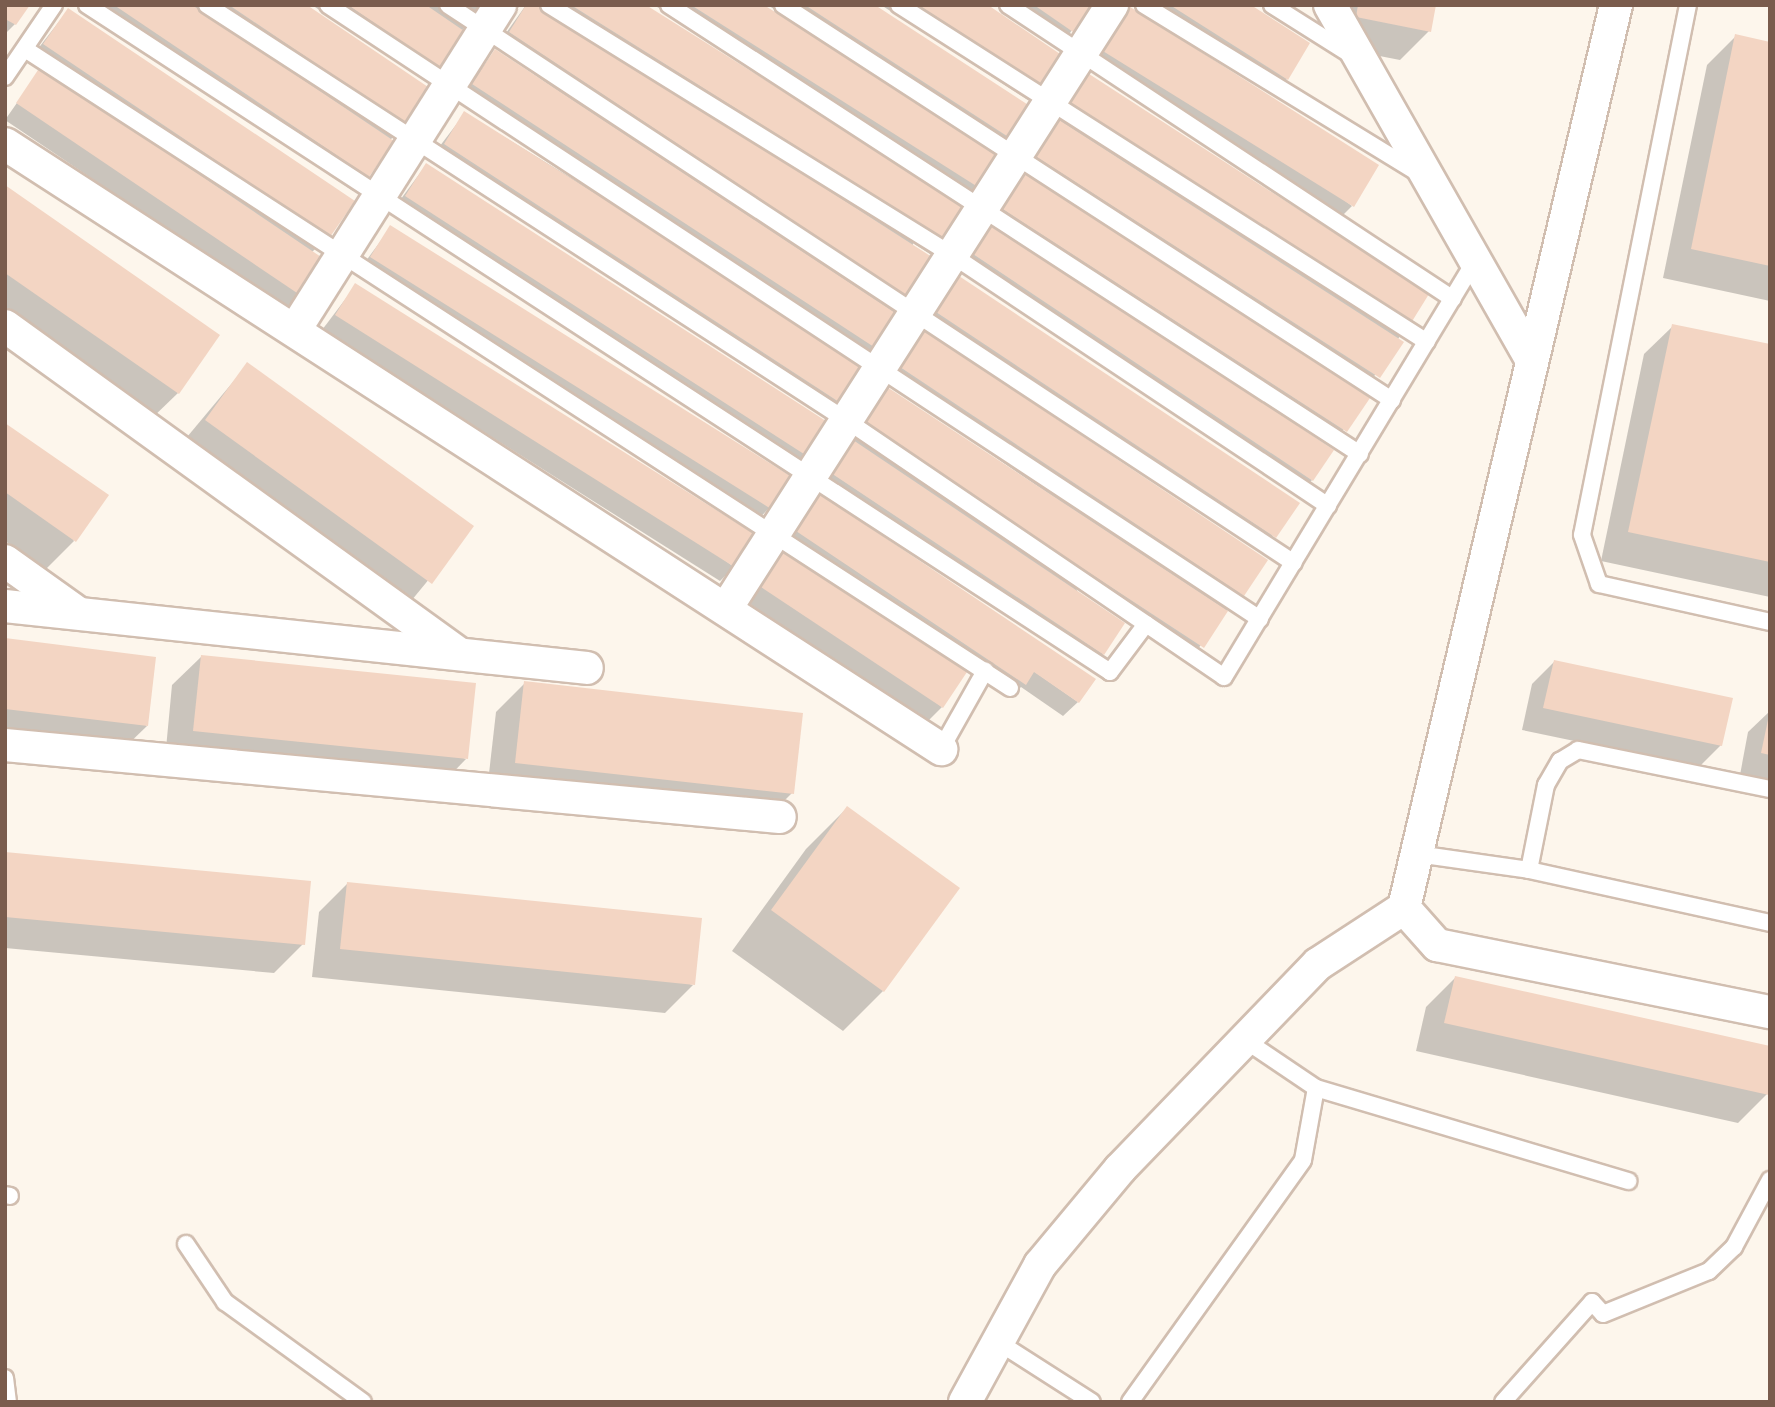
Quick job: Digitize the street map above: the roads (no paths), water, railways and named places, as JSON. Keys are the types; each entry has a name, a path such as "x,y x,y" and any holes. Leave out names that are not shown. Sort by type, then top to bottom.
{"street":[{"path":"727,607 1112,5"},
{"path":"1330,5 1532,361"},
{"path":"965,1402 995,1340 1040,1265 1120,1169 1318,964 1404,908 1616,5"},
{"path":"296,328 493,18"},
{"path":"5,144 296,328 941,749"},
{"path":"5,326 461,654"},
{"path":"5,561 78,614"},
{"path":"5,606 587,668"},
{"path":"5,745 780,817"},
{"path":"1404,908 1437,945 1770,1012"}],"lane":[{"path":"5,77 54,5"},
{"path":"87,5 811,474 1110,672 1146,624"},
{"path":"207,5 846,420 1224,677 1476,260"},
{"path":"328,5 1260,619"},
{"path":"448,5 493,18 914,315 1294,563"},
{"path":"549,5 952,255 1328,506"},
{"path":"668,5 984,204 1360,454"},
{"path":"783,5 1392,400"},
{"path":"899,5 1427,342"},
{"path":"1008,5 1453,299"},
{"path":"1144,5 1431,181"},
{"path":"1272,5 1365,64"},
{"path":"1688,5 1582,535 1599,584 1770,622"},
{"path":"25,49 340,259 774,532 1010,688"},
{"path":"941,749 985,671"},
{"path":"1530,870 1546,785 1560,761 1578,750 1770,789"},
{"path":"1417,854 1530,870 1770,923"},
{"path":"1245,1040 1316,1088 1628,1181"},
{"path":"1130,1402 1303,1160 1316,1088"},
{"path":"1503,1402 1592,1303 1603,1314 1709,1271 1734,1247 1770,1180"},
{"path":"186,1244 225,1302 363,1402"},
{"path":"995,1340 1092,1402"},
{"path":"5,1378 8,1402"}]}
